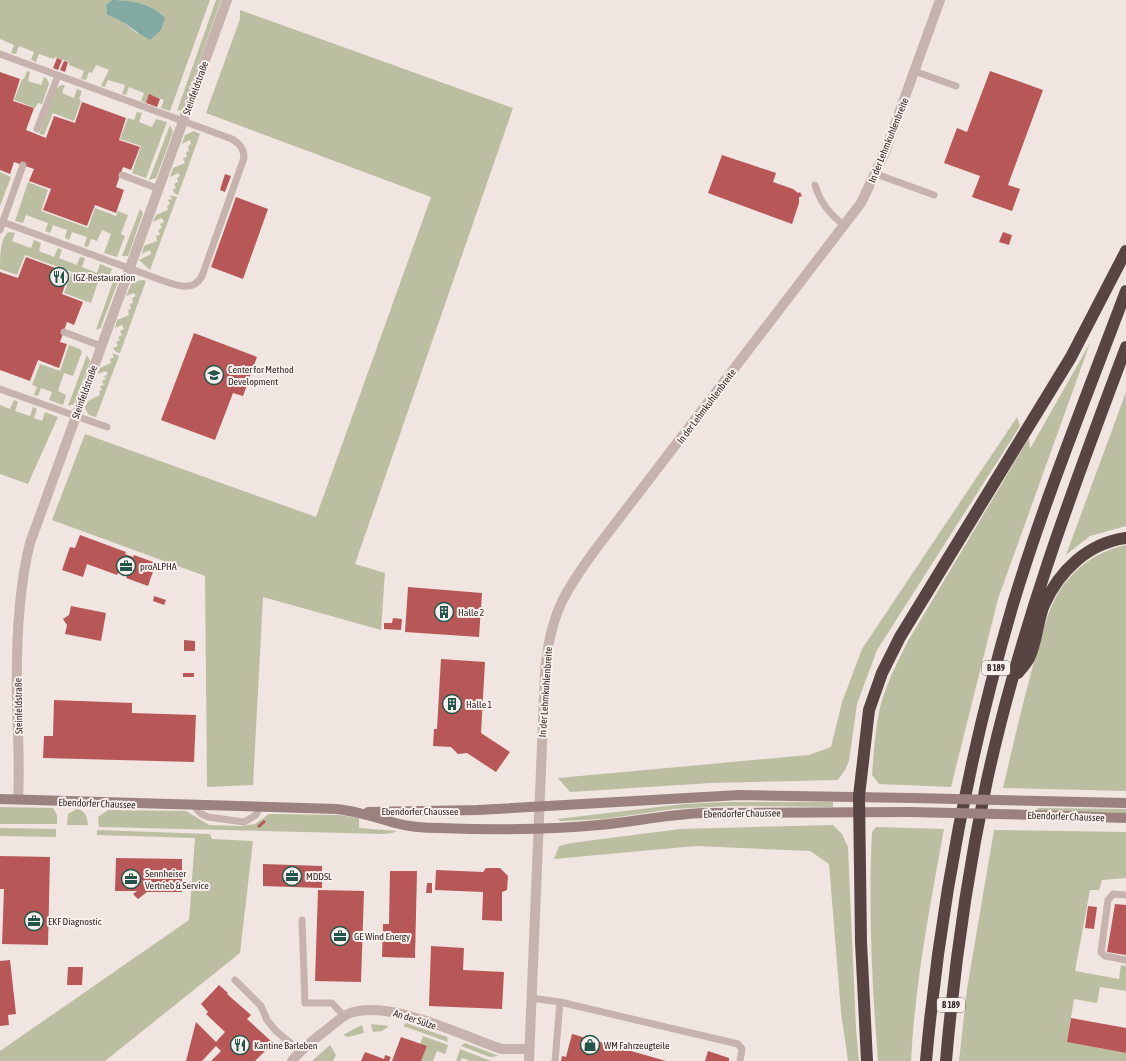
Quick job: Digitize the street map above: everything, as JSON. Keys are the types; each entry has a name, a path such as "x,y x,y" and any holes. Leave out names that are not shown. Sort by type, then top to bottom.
{"highway":[{"path":"867,1061 861,942 859,796 869,710 890,654 1071,357 1126,251"},
{"name":"B 189","path":"926,1061 937,957 946,892 958,824 984,710 1014,604 1042,516 1126,291"},
{"name":"B 189","path":"946,1061 950,1014 967,891 986,785 1012,681 1060,525 1126,347"},
{"path":"1012,681 1029,658 1044,606 1068,568 1088,552 1111,542 1126,538"}],"main road":[{"name":"Ebendorfer Chaussee","path":"0,799 194,806 336,809 362,812 539,807 739,795 859,796 1126,804"},
{"name":"Ebendorfer Chaussee","path":"362,812 395,823 413,826 439,828 539,829 606,825 677,814 747,812 910,812 1126,818"}],"street":[{"name":"Steinfeldstraße","path":"18,800 20,767 18,684 24,571 35,526 227,0"},
{"name":"In der Lehmkuhlenbreite","path":"539,829 547,654 553,623 566,591 598,546 861,203 876,174 940,0"},
{"path":"528,1061 539,829"},
{"name":"An der Sülze","path":"292,1061 300,1051 344,1016 358,1011 375,1009 392,1011 502,1049 529,1049"}],"lane":[{"path":"0,54 232,139 238,143 244,153 202,276 195,285 183,286 130,269 1,222"},
{"path":"914,71 956,86"},
{"path":"37,129 58,76"},
{"path":"0,230 1,222 24,166"},
{"path":"876,174 934,195"},
{"path":"122,175 159,189"},
{"path":"815,185 819,197 833,217 844,225"},
{"path":"64,332 101,346"},
{"path":"0,389 107,427"},
{"path":"194,806 200,813 217,820 244,822 256,815 260,807"},
{"path":"1126,895 1113,894 1108,900 1101,952 1105,956 1126,960"},
{"path":"302,920 305,1004 332,1004 344,1016"},
{"path":"235,980 260,1006 267,1020 276,1031 300,1051"},
{"path":"531,998 560,1002 738,1044 742,1049 740,1061"},
{"path":"555,1061 560,1002"}],"green space":[{"path":"0,0 112,0 106,5 107,15 119,19 138,34 133,2 120,0 210,0 170,111 161,108 164,100 149,95 146,103 141,101 144,93 129,87 126,95 122,94 125,85 108,80 105,87 101,86 109,70 96,65 92,73 89,72 86,80 81,79 84,71 69,65 69,62 55,57 54,59 39,54 36,62 31,60 34,52 19,46 16,54 11,53 14,45 0,39"},
{"path":"216,0 221,0 182,110 177,111"},
{"path":"240,10 513,108 355,564 385,573 381,630 263,597 253,785 207,787 205,576 52,520 85,434 316,517 431,197 206,113 240,19"},
{"path":"27,71 30,72 28,81 41,85 44,77 47,79 49,84 42,104 38,103 35,108 14,100 22,79 24,79"},
{"path":"61,85 65,85 62,93 74,98 77,89 82,91 79,99 81,101 74,121 53,113 44,135 39,134 56,89"},
{"path":"137,112 142,113 139,122 152,127 156,119 167,122 146,178 132,173 141,146 120,139 128,118 134,120"},
{"path":"170,125 173,132 156,178 149,180"},
{"path":"194,131 200,134 178,195 174,193 173,189 176,188 174,184 178,182 177,178 180,176 178,173 170,177 173,168 185,163 183,158 187,157 186,152 189,151 188,146 191,144 190,140 182,144 185,135"},
{"path":"0,172 11,177 0,206"},
{"path":"28,182 48,190 41,211 88,228 95,208 116,216 118,211 128,215 121,234 125,236 117,257 104,253 111,234 102,230 97,241 91,239 88,247 84,246 87,237 72,232 69,240 65,238 67,230 53,225 50,233 45,231 48,223 26,215 23,223 15,221"},
{"path":"170,195 177,197 150,270 139,260 151,254 150,250 142,254 144,246 157,241 156,236 160,235 158,230 162,228 160,224 164,222 162,218 153,222 156,215 168,210 167,206 170,204 168,200 172,199"},
{"path":"140,209 143,213 128,256 122,256"},
{"path":"9,232 15,233 12,241 31,248 34,240 41,243 39,251 54,257 58,248 62,250 59,258 77,265 80,257 85,258 82,267 97,273 100,264 112,269 107,282 99,279 91,303 64,293 72,272 25,255 17,275 0,269 2,243"},
{"path":"116,273 119,279 101,328 96,330"},
{"path":"143,280 146,281 120,353 116,352 113,348 118,346 116,342 120,340 118,337 122,335 120,331 124,329 122,325 115,328 117,320 129,315 128,310 131,309 130,304 133,303 132,298 136,296 134,293 126,296 132,282"},
{"path":"1090,343 998,599 951,787 879,784 872,775 879,713 883,696 908,641 1029,438 1030,449"},
{"path":"69,345 80,349 82,352 73,376 64,373 58,391 66,395 63,405 49,400 52,392 41,388 38,396 34,395 37,387 32,385 40,364 60,371"},
{"path":"112,353 119,356 96,417 89,415 85,408 88,401 100,395 99,391 102,390 100,386 104,385 102,381 106,379 104,376 108,374 106,371 98,374 100,368 111,363 110,359 114,357"},
{"path":"87,355 90,361 74,404 68,406"},
{"path":"1126,392 1126,526 1090,536 1066,555"},
{"path":"14,400 18,402 15,411 30,416 33,407 37,409 34,418 42,421 45,412 58,417 28,484 0,474 0,405 10,409"},
{"path":"1017,417 1020,426 877,650 857,704 849,761 838,780 711,783 570,792 558,778 809,755 831,747 842,702 862,649"},
{"path":"1126,545 1126,791 1003,788 1035,658 1048,615 1055,598 1066,581 1088,561 1106,551"},
{"path":"724,802 833,802 833,807 730,806 673,809 605,819 561,821 557,819 684,804"},
{"path":"0,807 53,808 57,815 57,824 0,824"},
{"path":"1038,808 1126,809 1126,813 1037,811"},
{"path":"77,809 86,815 88,825 67,825 68,814"},
{"path":"108,810 186,811 209,825 241,826 255,824 269,814 339,815 359,818 359,828 397,831 383,834 99,827 98,817"},
{"path":"833,825 842,834 848,847 856,1029 859,1061 848,1061 841,1012 829,864 810,851 696,846 554,859 559,846 571,843 680,829"},
{"path":"876,827 944,829 928,916 916,1003 911,1061 878,1061 872,975 870,889 872,832"},
{"path":"0,828 56,829 56,837 0,836"},
{"path":"97,830 210,834 212,839 253,841 240,953 105,1061 0,1061 0,1051 189,920 195,838 97,835"},
{"path":"994,830 1126,832 1126,878 1102,880 1099,890 1090,890 1075,971 1119,979 1121,965 1126,966 1126,991 1100,987 1097,1003 1074,999 1067,1042 1126,1053 1126,1061 959,1061 967,989"},
{"path":"406,1023 447,1037 448,1042 403,1026"},
{"path":"371,1024 389,1026 382,1031 373,1032"},
{"path":"362,1025 364,1033 348,1037 343,1035"},
{"path":"423,1036 448,1045 445,1054 437,1051 433,1061 421,1061 427,1046 420,1044"},
{"path":"465,1043 499,1056 490,1057 461,1046"},
{"path":"330,1045 336,1055 333,1061 312,1061"},
{"path":"460,1049 491,1061 470,1061 462,1058 460,1061 456,1061"}],"water":[{"path":"112,0 134,2 154,9 165,18 161,30 150,40 119,20 107,15 106,5"}],"building":[{"path":"57,58 62,60 58,70 53,68"},
{"path":"64,61 68,62 65,72 60,70"},
{"path":"990,71 1043,90 1008,185 1020,189 1012,211 972,197 980,176 944,163 957,128 967,132"},
{"path":"0,72 20,79 13,101 34,108 26,130 46,138 54,116 75,123 82,102 126,118 119,140 140,147 131,170 123,167 116,187 124,190 116,213 95,205 87,226 43,210 51,189 29,181 34,169 14,162 10,174 0,170"},
{"path":"149,94 160,99 157,107 146,103"},
{"path":"722,155 776,173 773,182 793,189 798,193 800,192 802,196 799,197 799,203 792,224 708,193"},
{"path":"225,174 231,176 225,192 220,190"},
{"path":"236,197 268,209 243,279 211,267"},
{"path":"1003,232 1012,235 1009,245 999,242"},
{"path":"26,257 69,273 62,294 83,302 74,325 67,322 60,342 67,344 59,368 38,360 30,381 0,370 0,272 18,278"},
{"name":"Center for Method Development","path":"194,333 257,357 243,396 233,393 215,440 161,420"},
{"path":"80,535 126,552 125,554 133,557 134,555 156,563 148,586 126,578 127,576 118,573 117,575 87,564 83,577 62,570 70,547 75,548"},
{"name":"Halle 2","path":"408,587 482,593 479,637 405,632"},
{"path":"154,596 166,600 164,605 153,601"},
{"path":"71,606 106,613 101,641 65,634 67,625 63,619 69,615"},
{"path":"393,618 402,619 401,630 384,629 384,623 392,623"},
{"path":"184,640 195,641 195,651 184,651"},
{"path":"441,659 485,662 481,733 510,752 496,772 467,753 458,754 451,747 433,746 434,729 437,729"},
{"path":"183,673 194,673 194,677 183,677"},
{"path":"54,700 132,703 132,713 196,715 194,762 43,758 44,736 53,736"},
{"path":"264,820 266,822 259,828 257,826"},
{"path":"0,856 50,857 48,945 2,944 4,889 0,889"},
{"path":"116,858 182,859 182,892 147,892 138,899 133,894 137,891 115,891"},
{"name":"MDDSL","path":"263,864 322,866 322,888 263,886"},
{"path":"486,868 500,868 508,876 507,890 502,892 502,921 482,920 483,892 435,890 436,870 483,872"},
{"path":"390,871 417,871 415,958 382,957 383,924 389,924"},
{"path":"427,883 432,883 432,893 426,893"},
{"name":"GE Wind Energy","path":"318,890 364,891 361,982 315,981"},
{"path":"1115,904 1126,905 1126,955 1107,952"},
{"path":"1088,906 1097,907 1094,929 1085,928"},
{"path":"431,946 464,948 463,970 504,972 502,1009 429,1006"},
{"path":"10,960 16,1014 8,1015 9,1025 0,1026 0,961"},
{"path":"68,967 83,967 82,985 67,985"},
{"path":"219,985 251,1015 247,1019 273,1043 255,1061 211,1061 221,1051 216,1046 202,1061 186,1061 196,1022 216,1042 225,1032 206,1014 208,1012 201,1004"},
{"path":"1071,1018 1126,1028 1126,1053 1067,1042"},
{"name":"WM Fahrzeugteile","path":"572,1034 666,1061 561,1061 562,1056 566,1057"},
{"path":"401,1037 427,1046 421,1061 392,1061"},
{"path":"708,1051 729,1058 729,1061 705,1061"},
{"path":"365,1052 384,1059 385,1055 391,1057 389,1061 361,1061"}],"place":[{"name":"IGZ-Restauration","path":"59,277"},
{"name":"Center for Method Development","path":"214,375"},
{"name":"proALPHA","path":"126,566"},
{"name":"Halle 2","path":"444,612"},
{"name":"Halle 1","path":"452,704"},
{"name":"MDDSL","path":"292,876"},
{"name":"Sennheiser Vertrieb & Service","path":"131,879"},
{"name":"EKF Diagnostic","path":"34,921"},
{"name":"GE Wind Energy","path":"340,936"},
{"name":"Kantine Barleben","path":"240,1045"},
{"name":"WM Fahrzeugteile","path":"590,1045"}]}
